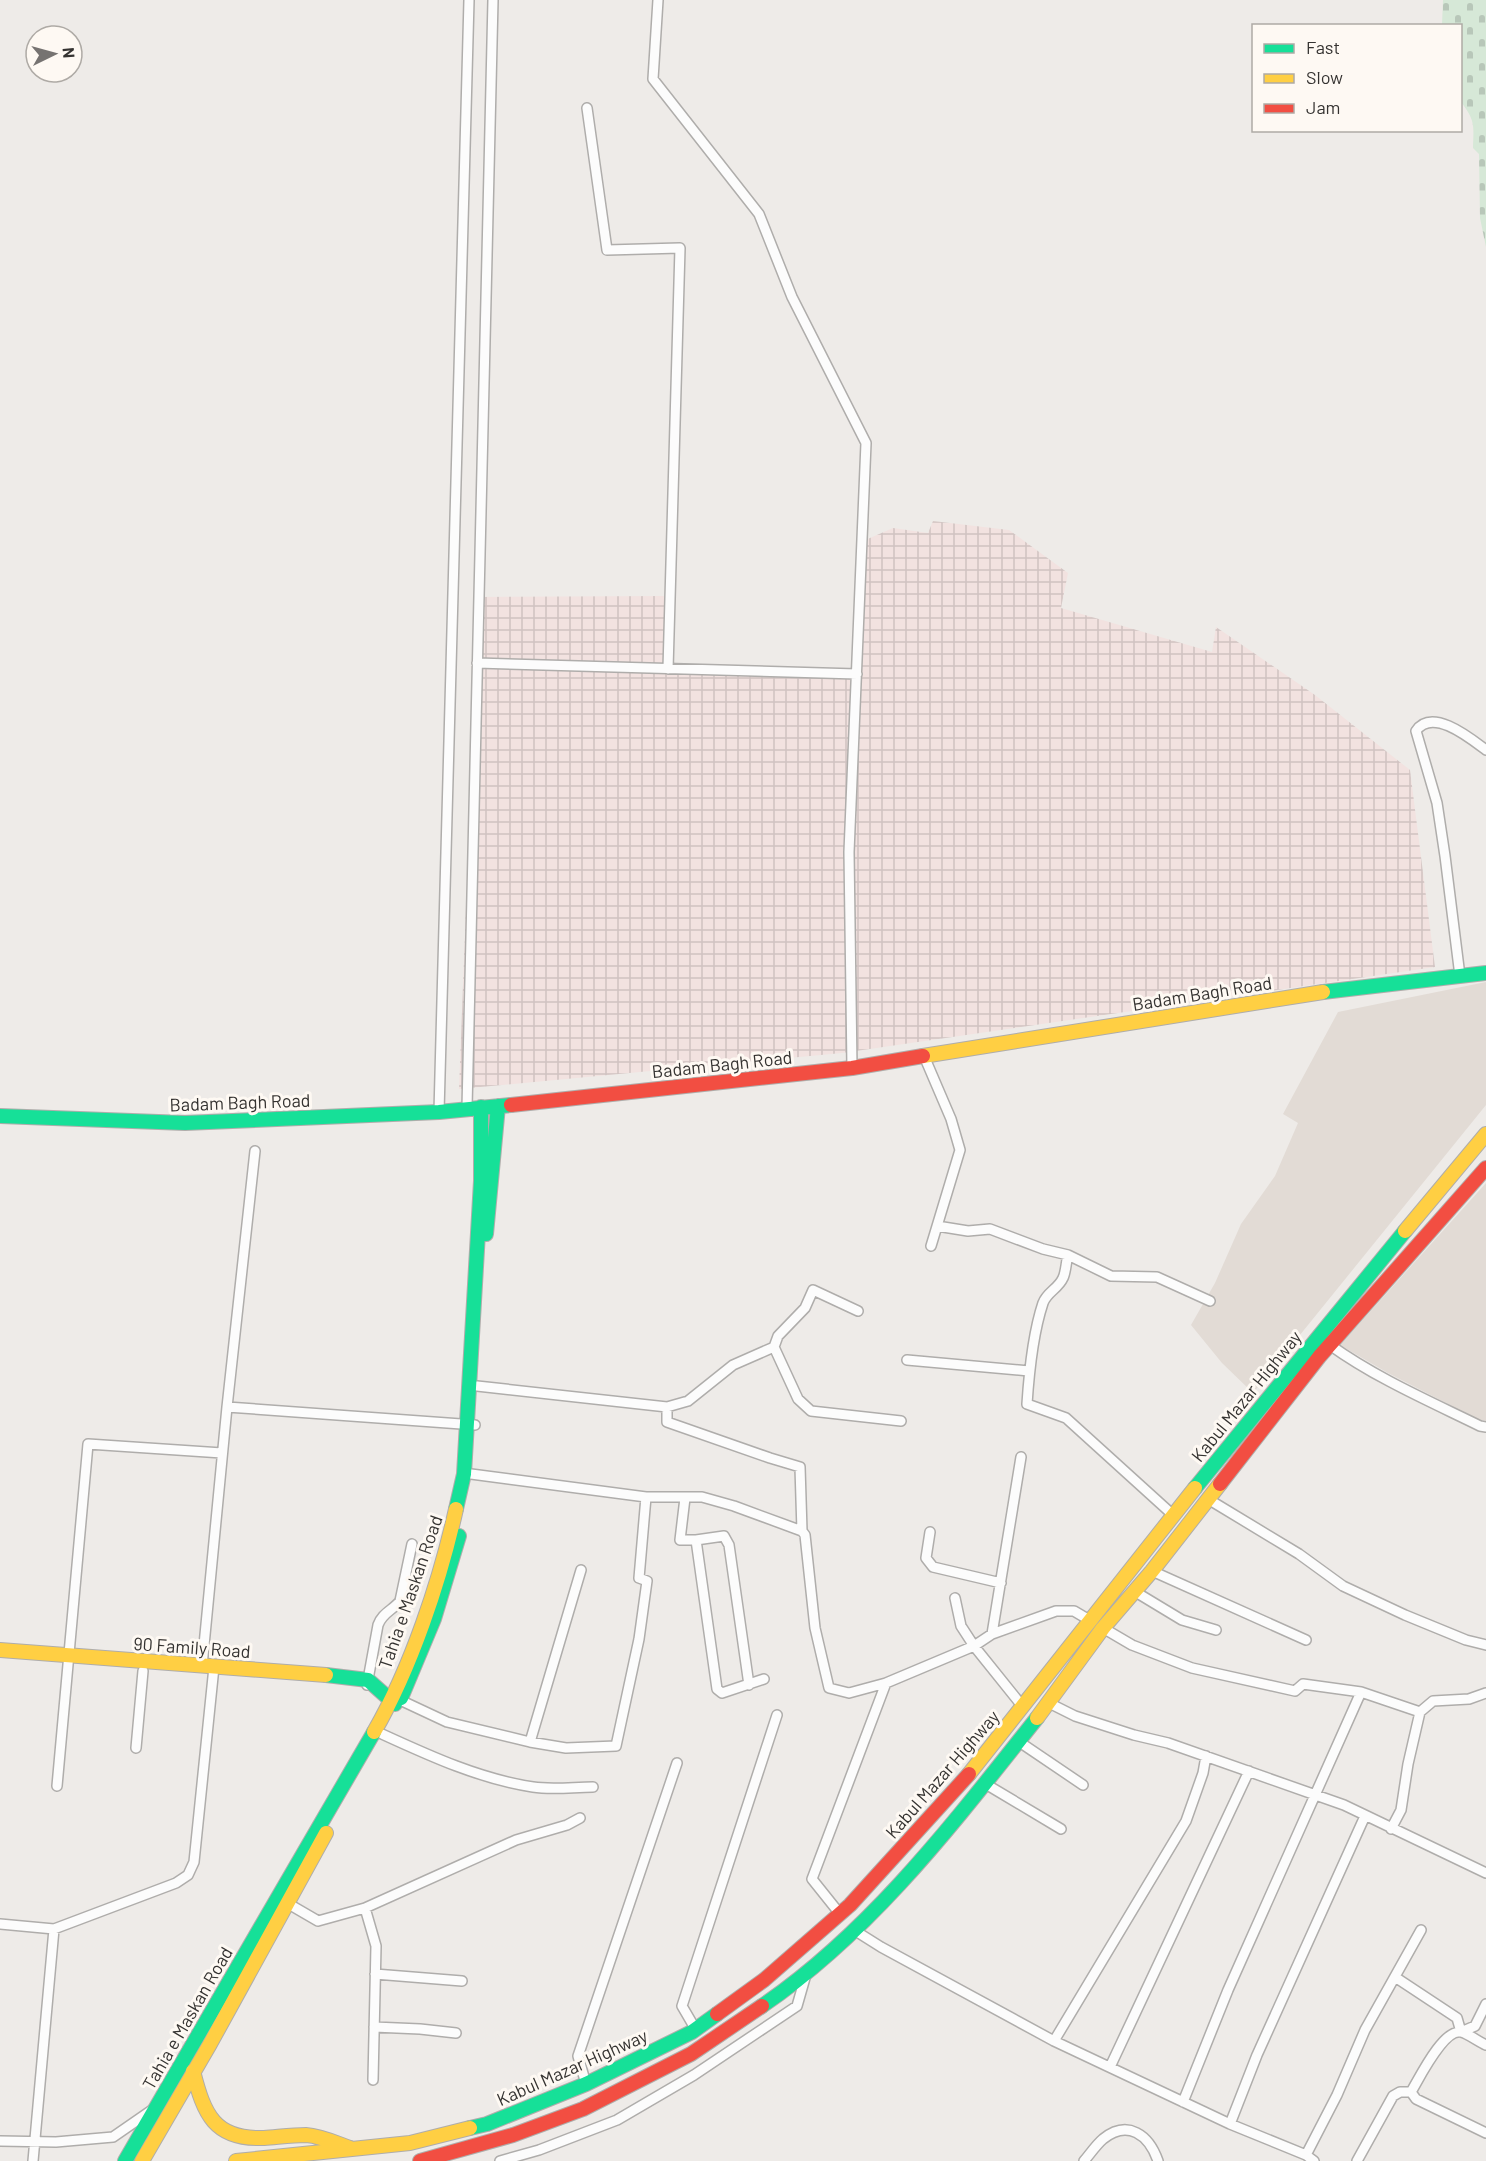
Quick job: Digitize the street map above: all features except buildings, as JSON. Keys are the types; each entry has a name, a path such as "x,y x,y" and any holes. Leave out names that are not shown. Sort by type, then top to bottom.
{"main road":[{"name":"Badam Bagh Road","path":"0,1116 185,1123 439,1112 852,1068 1316,993 1486,973"},
{"name":"Tahia e Maskan Road","path":"142,2161 382,1734 396,1702 450,1536 464,1474 477,1386 485,1247 498,1106"},
{"name":"Tahia e Maskan Road","path":"125,2161 380,1722 396,1702 420,1660 448,1582 465,1512 471,1474 481,1181 474,1107"},
{"name":"Kabul Mazar Highway","path":"236,2161 410,2143 487,2124 586,2084 696,2030 764,1980 840,1914 961,1785 1173,1515 1486,1134"},
{"name":"Kabul Mazar Highway","path":"420,2161 513,2135 583,2109 692,2054 797,1982 854,1930 897,1886 958,1817 1049,1703 1103,1628 1152,1571 1330,1345 1486,1168"},
{"name":"90 Family Road","path":"0,1650 143,1671 210,1670"},
{"name":"90 Family Road","path":"0,1660 68,1661 362,1678 371,1685"},
{"path":"371,1685 396,1702"},
{"path":"193,2071 205,2113 216,2126 232,2136 249,2139 314,2136 354,2150"}],"street":[{"path":"439,1112 468,0"},
{"path":"474,1107 477,663 493,0"},
{"path":"658,0 653,80 759,214 792,297 866,443 849,852 852,1068"},
{"path":"587,108 607,250 680,248 668,669"},
{"path":"477,663 857,674"},
{"path":"1460,976 1437,803 1416,731 1428,722 1442,724 1461,732 1486,750"},
{"path":"924,1056 951,1119 960,1150 931,1246"},
{"path":"0,1923 54,1929 176,1882 188,1875 194,1862 210,1670 222,1453 255,1151"},
{"path":"937,1226 968,1231 990,1229 1043,1249 1068,1255 1111,1276 1157,1277 1210,1301"},
{"path":"1068,1255 1063,1278 1047,1295 1042,1306 1029,1371 1027,1404 1066,1418 1173,1515"},
{"path":"858,1311 813,1290 806,1308 778,1336 774,1347 798,1399 811,1411 901,1421"},
{"path":"1330,1345 1356,1364 1486,1427"},
{"path":"477,1386 667,1407 688,1401 733,1365 774,1347"},
{"path":"907,1360 1029,1371"},
{"path":"226,1407 471,1424"},
{"path":"667,1407 668,1422 800,1467 801,1532"},
{"path":"57,1786 88,1443 222,1453"},
{"path":"992,1634 1022,1457"},
{"path":"471,1474 646,1497 702,1497 801,1532 805,1535 815,1628 829,1688 849,1693 886,1683 974,1646 992,1634 1056,1611 1074,1611 1091,1621"},
{"path":"396,1702 447,1722 530,1742 566,1748 616,1746 639,1639 647,1581 639,1578 646,1497"},
{"path":"685,1498 680,1539 696,1540 724,1536 729,1545 749,1685"},
{"path":"1208,1499 1299,1554 1344,1586 1425,1624 1486,1645"},
{"path":"930,1532 926,1558 933,1567 1001,1583"},
{"path":"696,1540 717,1689 722,1692 764,1679"},
{"path":"371,1685 378,1625 381,1617 395,1608 400,1601 412,1544"},
{"path":"530,1742 581,1570"},
{"path":"1152,1571 1306,1640"},
{"path":"1134,1591 1182,1620 1216,1629"},
{"path":"955,1598 961,1626 974,1646 1023,1707"},
{"path":"1103,1628 1132,1645 1192,1668 1295,1691 1303,1684 1361,1692 1420,1712"},
{"path":"136,1748 143,1671"},
{"path":"840,1914 812,1879 886,1683"},
{"path":"1183,2102 1228,1990 1361,1692"},
{"path":"1391,1829 1401,1810 1408,1764 1420,1712 1433,1701 1469,1699 1486,1693"},
{"path":"1049,1703 1075,1716 1206,1756 1344,1805 1486,1873"},
{"path":"696,2030 682,2006 777,1715"},
{"path":"382,1734 431,1756 492,1779 535,1788 593,1787"},
{"path":"1018,1741 1083,1785"},
{"path":"1054,2041 1186,1821 1203,1773 1206,1756"},
{"path":"586,2084 578,2056 677,1763"},
{"path":"1110,2067 1249,1771"},
{"path":"984,1784 1060,1829"},
{"path":"1230,2124 1257,2055 1365,1816"},
{"path":"287,1903 318,1921 365,1908 516,1840 567,1825 580,1818"},
{"path":"365,1908 376,1946 373,2080"},
{"path":"33,2161 54,1929"},
{"path":"854,1930 1054,2041 1230,2124 1310,2158 1365,2030 1421,1930"},
{"path":"500,2161 539,2150 617,2120 694,2075 797,2006 806,1972"},
{"path":"375,1974 462,1981"},
{"path":"1395,1977 1457,2018 1461,2032 1486,2045"},
{"path":"1411,2092 1442,2043 1453,2033 1475,2026 1486,2004"},
{"path":"374,2028 420,2029 456,2033"},
{"path":"1357,2161 1393,2096 1400,2092 1411,2092"},
{"path":"1411,2092 1416,2099 1486,2133"},
{"path":"0,2141 56,2142 113,2137 156,2107"},
{"path":"1084,2161 1104,2139 1122,2130 1139,2133 1150,2142 1158,2161"}],"shaded area":[{"path":"933,521 1009,530 1068,573 1061,608 1212,652 1216,627 1315,695 1410,770 1435,967 842,1053 459,1089 478,597 667,596 667,668 857,674 863,541 893,528 928,533"},
{"path":"1486,982 1486,1105 1253,1393 1222,1363 1191,1325 1215,1283 1241,1224 1275,1176 1298,1123 1283,1114 1338,1012"},
{"path":"1486,1183 1486,1421 1477,1419 1388,1373 1340,1345"}],"green space":[{"path":"1443,0 1486,0 1486,247 1480,218 1479,154 1473,148 1471,118 1462,104 1462,24 1442,24"}],"traffic: fast":[{"path":"1323,992 1486,973"},
{"path":"0,1116 185,1123 439,1112 511,1105"},
{"path":"486,1234 498,1106"},
{"path":"456,1509 464,1474 481,1181 481,1107"},
{"path":"1195,1488 1405,1231"},
{"path":"401,1698 434,1619 459,1536"},
{"path":"326,1675 368,1680 395,1704"},
{"path":"762,2006 840,1944 876,1909 943,1835 1037,1718"},
{"path":"125,2161 374,1732"},
{"path":"470,2128 487,2124 586,2084 692,2032 717,2014"}],"traffic: slow":[{"path":"923,1056 1323,992"},
{"path":"1405,1231 1486,1134"},
{"path":"1037,1718 1103,1628 1152,1571 1220,1484"},
{"path":"969,1774 1195,1488"},
{"path":"374,1732 400,1680 423,1624 442,1565 456,1509"},
{"path":"0,1650 326,1675"},
{"path":"142,2161 210,2044 326,1833"},
{"path":"193,2071 207,2112 222,2129 247,2137 306,2135 350,2148"},
{"path":"236,2161 410,2143 470,2128"}],"traffic: jam":[{"path":"511,1105 852,1068 923,1056"},
{"path":"1220,1484 1319,1357 1486,1168"},
{"path":"717,2014 764,1980 850,1905 969,1774"},
{"path":"420,2161 513,2135 583,2109 691,2054 762,2006"}]}
